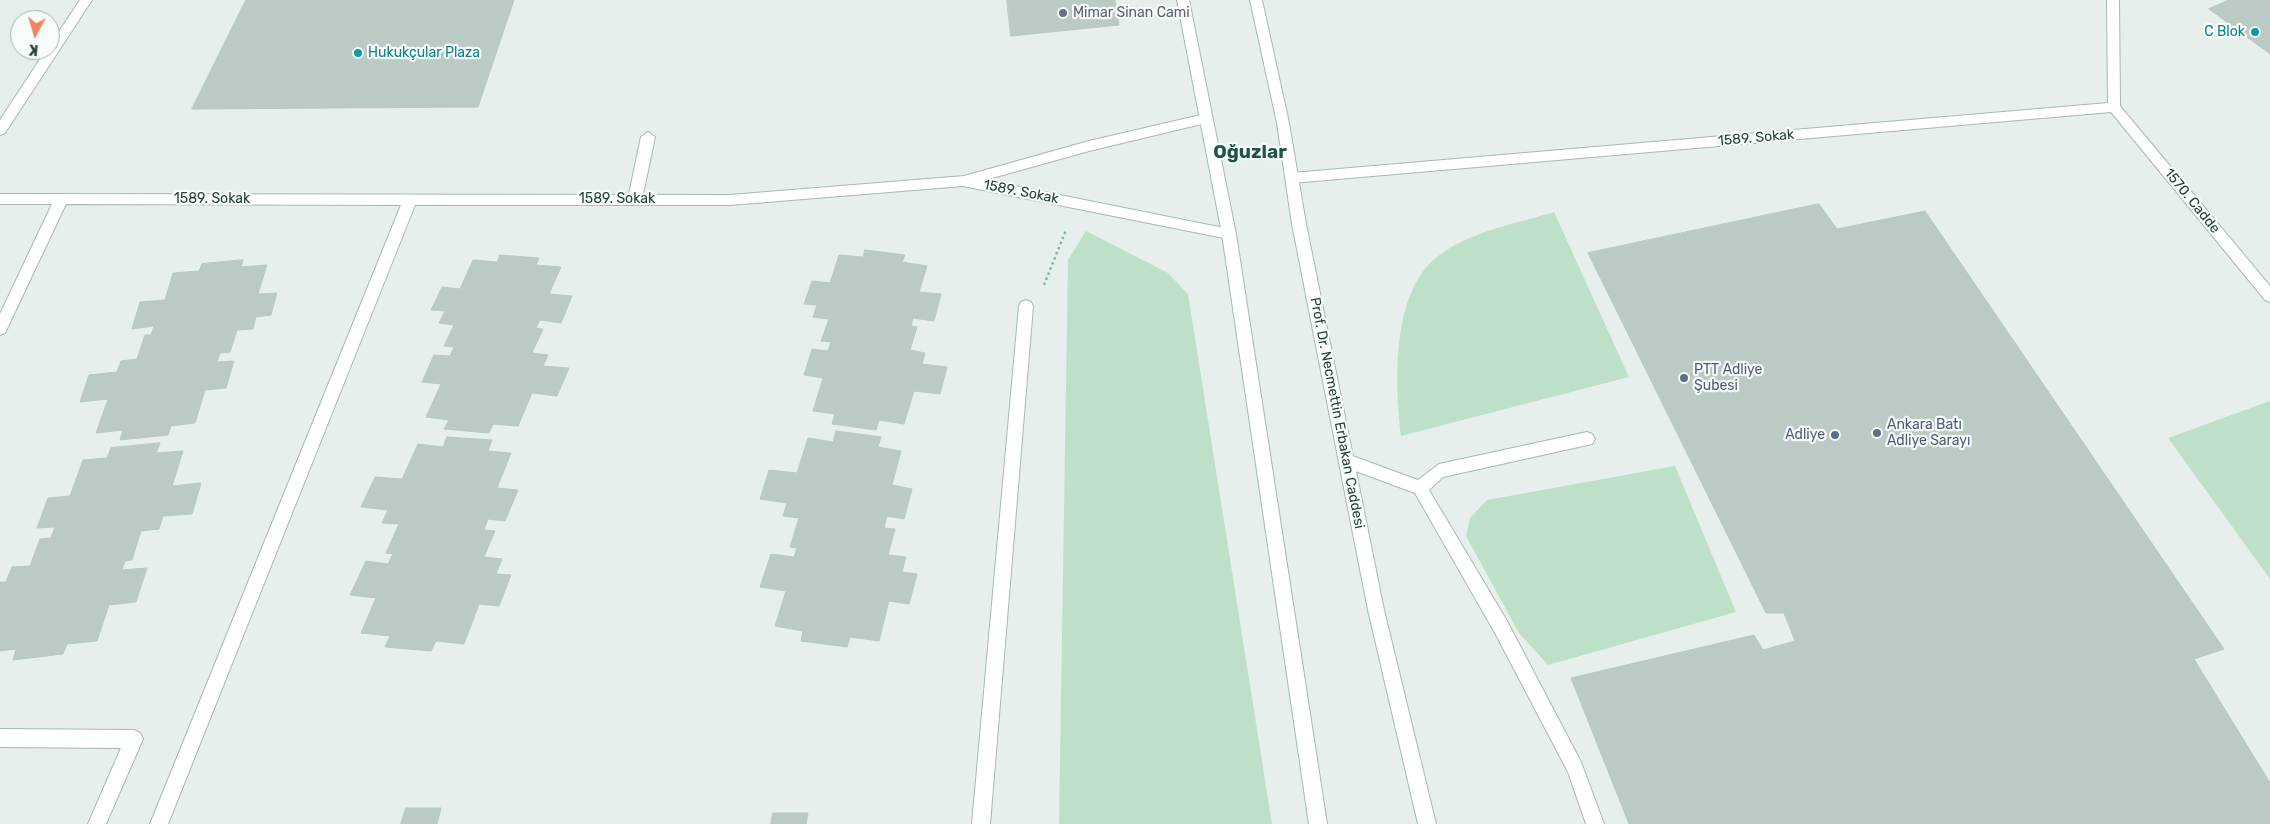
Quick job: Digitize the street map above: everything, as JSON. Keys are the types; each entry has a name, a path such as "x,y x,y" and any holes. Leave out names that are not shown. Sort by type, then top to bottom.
{"street":[{"path":"0,130 86,0"},
{"path":"1182,0 1229,234 1318,824"},
{"name":"Prof. Dr. Necmettin Erbakan Caddesi","path":"1256,0 1283,123 1299,224 1348,461 1376,610 1427,824"},
{"path":"2113,0 2114,107"},
{"name":"1589. Sokak","path":"1292,178 2114,107"},
{"name":"1570. Cadde","path":"2114,107 2270,296"},
{"path":"963,181 1088,146 1205,119"},
{"path":"635,199 648,137"},
{"name":"1589. Sokak","path":"0,199 411,198 730,200 963,181 1229,234"},
{"path":"159,824 411,198"},
{"path":"0,329 61,200"},
{"path":"981,824 1026,306"},
{"path":"1420,488 1439,471 1587,439"},
{"path":"1348,461 1420,488 1501,627 1571,760 1595,824"},
{"path":"0,738 134,739 97,824"}],"path":[{"path":"1026,306 1042,290 1077,203"}],"green space":[{"path":"1554,212 1629,377 1401,436 1398,391 1400,340 1404,315 1411,293 1422,273 1437,257 1478,234"},
{"path":"1086,231 1168,273 1188,294 1272,824 1059,824 1068,260"},
{"path":"2270,401 2270,579 2168,438"},
{"path":"1675,466 1736,612 1548,665 1519,633 1466,536 1470,518 1487,500"}],"building":[{"name":"Hukukçular Plaza","path":"246,0 514,0 478,107 192,109"},
{"name":"Mimar Sinan Cami","path":"1007,0 1115,0 1119,25 1011,36"},
{"name":"C Blok","path":"2229,0 2270,0 2270,54 2209,9"},
{"name":"Ankara Batı Adliye Sarayı","path":"1819,204 1837,229 1925,211 2224,649 2194,659 2270,783 2270,824 1629,824 1571,678 1754,635 1763,650 1795,641 1784,613 1766,613 1588,253"},
{"path":"865,250 905,255 902,262 927,266 919,292 941,294 934,321 913,318 911,326 917,327 910,350 925,353 922,364 947,367 940,394 914,391 904,424 879,420 876,430 832,424 835,414 813,411 823,378 804,375 812,349 828,351 831,342 821,341 829,319 813,317 817,305 804,304 812,281 830,283 839,255 863,257"},
{"path":"500,255 539,258 536,265 561,267 549,294 572,296 561,323 540,320 536,328 543,329 532,353 548,355 543,366 569,368 557,396 532,393 518,426 493,424 489,433 444,429 449,420 426,417 441,384 422,382 434,355 450,356 454,347 444,346 454,325 439,323 445,311 431,310 442,287 460,289 473,260 497,262"},
{"path":"243,260 241,267 267,265 258,294 277,293 271,315 256,317 253,329 237,330 230,352 220,353 217,362 234,361 226,388 205,390 195,423 171,426 168,435 120,440 123,430 96,433 108,399 80,402 89,375 117,372 121,361 137,359 145,335 151,335 154,326 132,329 140,302 165,300 173,273 199,271 202,264"},
{"path":"836,431 881,437 878,447 901,451 892,485 912,489 904,519 887,516 884,528 895,529 888,555 906,557 902,572 917,574 909,604 889,601 879,641 850,637 847,647 801,641 803,631 775,626 786,591 760,587 771,554 794,557 797,548 790,547 799,518 783,516 787,503 760,499 769,470 797,473 808,438 833,442"},
{"path":"447,437 492,440 488,451 511,453 497,488 518,490 505,521 488,519 484,530 495,531 484,557 502,559 496,574 511,575 499,606 479,604 464,644 436,641 431,651 385,647 390,636 361,633 376,598 350,595 366,561 388,564 393,554 386,553 399,524 382,523 388,510 361,507 375,477 402,479 418,444 443,447"},
{"path":"160,443 156,453 183,451 172,486 201,483 192,514 163,516 159,529 141,531 132,560 125,561 122,570 147,568 136,602 109,605 97,641 67,644 63,654 13,660 16,649 0,651 0,582 6,582 12,567 30,566 40,539 51,538 55,527 37,528 48,498 70,496 83,460 107,458 111,448"},
{"path":"406,808 441,808 437,824 401,824"},
{"path":"773,813 808,813 806,824 771,824"}],"place":[{"name":"Mimar Sinan Cami","path":"1063,13"},
{"name":"C Blok","path":"2255,32"},
{"name":"Hukukçular Plaza","path":"358,53"},
{"name":"PTT Adliye Şubesi","path":"1684,378"},
{"name":"Ankara Batı Adliye Sarayı","path":"1877,433"},
{"name":"Adliye","path":"1835,435"}],"district":[{"name":"Oğuzlar","path":"1250,153"}]}
